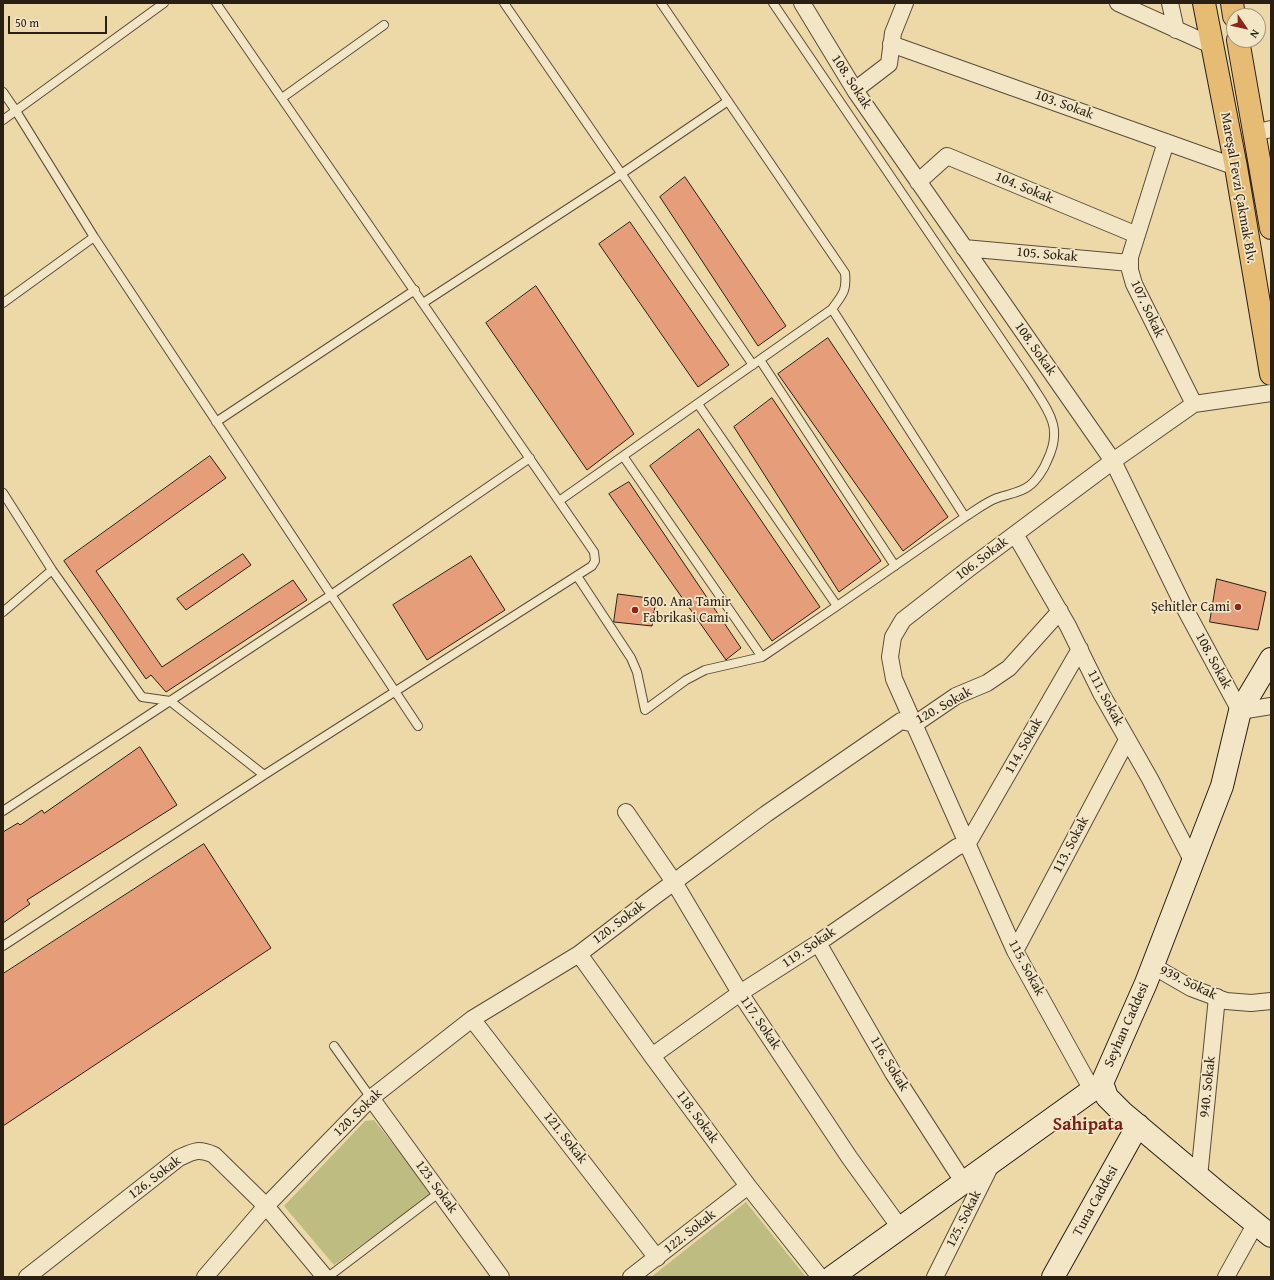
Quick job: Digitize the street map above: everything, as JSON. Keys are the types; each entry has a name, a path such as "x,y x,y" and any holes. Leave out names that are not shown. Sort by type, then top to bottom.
{"main road":[{"name":"Mareşal Fevzi Çakmak Blv.","path":"1204,3 1211,46 1236,167 1271,374"},
{"name":"Mareşal Fevzi Çakmak Blv.","path":"1240,48 1263,131 1271,228"},
{"name":"Seyhan Caddesi","path":"1097,1086 1152,966 1222,786 1240,711 1271,659"},
{"path":"832,1277 901,1229 1097,1086 1138,1125 1263,1230"},
{"name":"Tuna Caddesi","path":"1054,1277 1138,1125"}],"street":[{"name":"108. Sokak","path":"802,3 854,90 1113,461 1184,607 1240,711"},
{"path":"854,90 889,64 893,33 905,3"},
{"path":"1118,3 1211,46"},
{"path":"1170,3 1176,30"},
{"name":"103. Sokak","path":"891,44 1236,167"},
{"name":"107. Sokak","path":"1166,142 1130,257 1130,262 1134,284 1194,404"},
{"name":"104. Sokak","path":"918,182 947,156 1137,235"},
{"name":"105. Sokak","path":"964,248 1130,262"},
{"name":"106. Sokak","path":"968,843 894,679 890,657 894,637 903,620 1113,461 1194,404 1271,393"},
{"name":"111. Sokak","path":"1015,534 1060,611 1101,693 1150,779 1193,862"},
{"name":"120. Sokak","path":"205,1277 266,1206 371,1098 472,1019 579,954 773,810 900,721 915,724 956,696 987,683 1009,668 1060,611"},
{"name":"114. Sokak","path":"968,843 1080,649"},
{"path":"1240,711 1271,706"},
{"name":"113. Sokak","path":"1015,950 1127,740"},
{"name":"117. Sokak","path":"626,812 674,882 740,993 849,1157 901,1229"},
{"name":"119. Sokak","path":"652,1056 740,993 818,943 956,847 968,843"},
{"name":"115. Sokak","path":"968,843 1015,950 1097,1086"},
{"name":"116. Sokak","path":"818,943 892,1072 964,1183"},
{"name":"118. Sokak","path":"579,954 748,1186 820,1277"},
{"name":"939. Sokak","path":"1152,966 1191,988 1226,1001 1251,1003 1271,1001"},
{"name":"940. Sokak","path":"1199,1177 1217,997"},
{"name":"121. Sokak","path":"472,1019 657,1258"},
{"name":"123. Sokak","path":"371,1098 501,1277"},
{"name":"126. Sokak","path":"27,1277 179,1158 193,1152 204,1150 214,1155 266,1206 325,1277"},
{"name":"125. Sokak","path":"934,1277 993,1162"},
{"name":"122. Sokak","path":"631,1277 748,1186"},
{"path":"1226,1277 1263,1230"}],"lane":[{"path":"3,120 164,3"},
{"path":"3,946 264,775 577,576 592,566 595,561 594,552 216,3"},
{"path":"504,3 753,365"},
{"path":"559,501 832,309 844,293 846,282 845,273 661,3"},
{"path":"577,576 631,658 637,672 645,710 686,680 704,670 762,657 966,516 997,498 1030,486 1043,469 1052,451 1055,432 1051,414 773,3"},
{"path":"282,98 384,25"},
{"path":"3,92 94,237 418,726"},
{"path":"424,303 621,174 728,101"},
{"path":"3,303 94,237"},
{"path":"216,422 415,290"},
{"path":"832,309 966,516"},
{"path":"760,360 895,566"},
{"path":"698,404 837,606"},
{"path":"623,456 762,657"},
{"path":"3,811 331,595 530,458"},
{"path":"3,493 52,570 142,697 170,701 264,775"},
{"path":"3,612 52,570"},
{"path":"334,1046 371,1098"},
{"path":"328,1277 440,1192"}],"shaded area":[{"path":"374,1120 432,1193 334,1265 284,1206 365,1121"},
{"path":"746,1202 806,1277 651,1277"}],"building":[{"path":"685,177 786,326 758,346 660,197"},
{"path":"630,222 729,365 698,387 599,244"},
{"path":"536,286 634,434 587,470 486,323"},
{"path":"828,338 948,517 903,551 778,374"},
{"path":"772,398 881,561 839,592 734,427"},
{"path":"699,429 820,607 772,641 650,466"},
{"path":"210,456 226,478 96,571 162,667 293,580 307,600 166,692 151,675 146,679 64,561"},
{"path":"629,482 741,648 726,660 609,494"},
{"path":"243,554 251,565 186,610 177,599"},
{"path":"471,556 505,610 427,660 393,605"},
{"name":"Şehitler Cami","path":"1217,579 1266,592 1258,630 1210,622"},
{"name":"500. Ana Tamir Fabrikasi Cami","path":"618,594 656,599 652,626 614,622"},
{"path":"140,747 177,805 27,900 30,904 3,923 3,832 18,823 20,825 42,810 44,813"},
{"path":"204,844 271,948 3,1126 3,974"}],"place":[{"name":"Şehitler Cami","path":"1238,607"},
{"name":"500. Ana Tamir Fabrikasi Cami","path":"635,610"}],"district":[{"name":"Sahipata","path":"1088,1125"}]}
